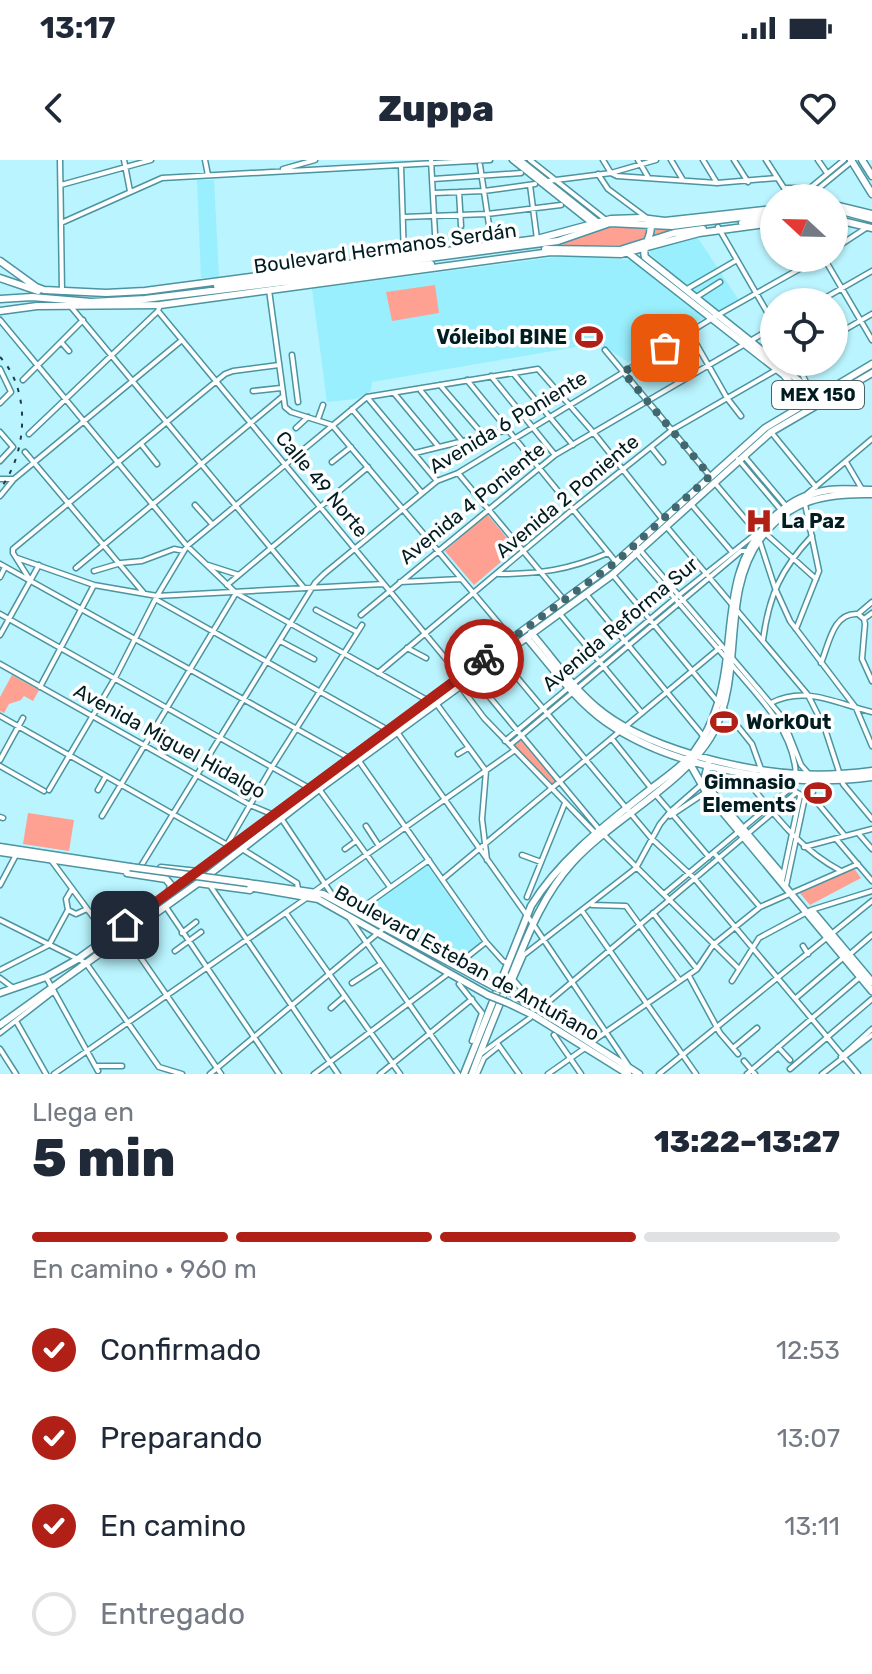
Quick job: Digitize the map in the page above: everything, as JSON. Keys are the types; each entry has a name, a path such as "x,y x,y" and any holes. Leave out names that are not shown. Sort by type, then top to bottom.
{"main road":[{"path":"524,160 600,224"},
{"path":"850,160 872,192"},
{"path":"862,160 872,174"},
{"path":"848,216 870,222"},
{"path":"848,216 870,222"},
{"name":"Boulevard Hermanos Serdán","path":"340,273 405,259 447,257 558,241 600,224 650,222 678,226 760,217"},
{"name":"Boulevard Hermanos Serdán","path":"0,298 32,297 91,302 187,298 340,273 558,247 587,251 620,250 648,241 760,219"},
{"path":"650,222 651,234 644,248 645,257 661,274 760,353"},
{"path":"277,283 350,264 537,239 600,224"},
{"path":"2,279 29,288 106,295 183,287 324,283 551,252 629,253 704,231"},
{"path":"581,234 575,242 587,251"},
{"path":"461,248 471,253"},
{"path":"620,250 685,290 714,318"},
{"path":"428,253 447,257"},
{"path":"0,261 36,287 58,292"},
{"path":"324,283 350,264"},
{"path":"24,278 29,288"},
{"path":"0,298 7,289 2,279"},
{"path":"32,297 51,307"},
{"path":"129,300 159,308 187,298"},
{"path":"0,311 148,306"},
{"name":"MEX 150","path":"739,455 808,405 863,374 872,364"},
{"name":"MEX 150","path":"863,374 872,373"},
{"path":"787,376 808,405"},
{"path":"792,376 810,390 817,400"},
{"path":"794,409 798,389"},
{"name":"MEX 150","path":"0,1025 208,878 281,818 436,703 512,639 560,614 612,575 765,428 794,409 808,405"},
{"name":"MEX 150","path":"665,523 691,504 712,479"},
{"path":"464,1074 505,962 531,906 558,869 691,760 703,742 721,705 737,576 747,551 784,508 832,489 868,492"},
{"path":"734,607 760,535 804,499"},
{"name":"MEX 150","path":"0,993 46,977 78,959 427,700 473,677 565,601 636,549"},
{"path":"527,633 573,688 623,729 691,760 761,769 794,780"},
{"path":"623,729 681,749 691,760 701,785 846,956 872,982"},
{"path":"681,749 703,742"},
{"path":"703,742 708,760 705,777 709,792"},
{"path":"653,790 691,760"},
{"path":"708,760 741,772 794,780 872,774"},
{"path":"474,1074 539,910 557,881 600,833"},
{"name":"Boulevard Esteban de Antuñano","path":"0,850 248,885 298,889 336,901 382,930"},
{"name":"Boulevard Esteban de Antuñano","path":"18,852 51,860 109,866"},
{"path":"109,866 198,872"},
{"path":"109,866 166,879 171,885 169,894"},
{"path":"208,878 261,886"},
{"name":"Boulevard Esteban de Antuñano","path":"261,886 312,894 453,969 512,993 588,1045 639,1074"},
{"name":"Boulevard Esteban de Antuñano","path":"453,969 488,995 588,1045"},
{"path":"863,975 872,991"}],"street":[{"path":"58,292 60,160"},
{"path":"124,160 130,191"},
{"path":"60,185 151,160"},
{"path":"205,160 208,175"},
{"path":"283,160 283,170"},
{"path":"283,170 315,160"},
{"path":"358,160 360,167"},
{"path":"61,223 162,178 490,160"},
{"path":"512,160 600,224"},
{"path":"524,160 551,181 611,173 656,160"},
{"path":"603,160 611,173 617,176 717,183 777,178"},
{"path":"671,160 683,180"},
{"path":"703,160 717,183"},
{"path":"734,160 748,182"},
{"path":"766,160 781,184"},
{"path":"818,160 829,176"},
{"path":"821,184 850,160"},
{"path":"432,162 436,252"},
{"path":"640,163 648,177"},
{"path":"480,165 491,245"},
{"path":"401,166 405,259"},
{"path":"433,179 521,173"},
{"path":"598,174 608,189 650,222"},
{"path":"434,193 532,185 537,239"},
{"path":"459,192 461,226"},
{"path":"403,217 487,214 561,205"},
{"path":"848,238 870,222"},
{"path":"719,228 760,300"},
{"path":"459,239 461,248"},
{"path":"685,290 737,260"},
{"path":"831,272 842,288 872,271"},
{"name":"Avenida 6 Poniente","path":"141,866 312,588 324,574 437,481 458,473 569,404 796,272"},
{"path":"695,298 720,282"},
{"path":"277,283 279,366 282,397 287,410 332,425 512,639"},
{"path":"848,298 872,340"},
{"path":"72,308 304,588"},
{"path":"29,434 159,308"},
{"name":"Calle 49 Norte","path":"159,308 182,340 425,633 462,681 478,712 565,802 600,833"},
{"path":"848,328 872,314"},
{"path":"0,320 153,504 185,549 236,593 427,700"},
{"path":"23,380 83,320"},
{"path":"690,333 727,398 741,416"},
{"name":"Avenida 4 Poniente","path":"361,615 555,455 760,335"},
{"path":"0,496 14,479 182,340"},
{"path":"61,342 69,351"},
{"path":"605,350 760,535 793,557 816,579"},
{"path":"292,355 298,402"},
{"path":"30,580 13,549 167,422 233,371 293,366"},
{"path":"0,369 11,392 0,403"},
{"path":"0,766 47,791 115,678 185,549 367,397 538,369 808,695 841,777 872,819"},
{"path":"513,373 573,445"},
{"path":"491,376 555,455"},
{"name":"Avenida 2 Poniente","path":"377,673 672,430 760,376"},
{"path":"803,376 810,390"},
{"path":"467,380 616,562"},
{"path":"440,385 484,436"},
{"path":"253,391 281,388"},
{"path":"421,391 462,441"},
{"path":"393,392 438,446"},
{"path":"76,568 282,397"},
{"path":"367,397 437,481"},
{"path":"318,419 323,405"},
{"path":"351,409 422,493"},
{"path":"296,428 308,417"},
{"path":"415,453 508,430"},
{"path":"0,432 13,446 0,461"},
{"path":"771,432 816,487"},
{"path":"796,630 819,571 804,499 871,441"},
{"path":"141,444 157,464"},
{"path":"332,462 351,447"},
{"path":"651,447 663,462"},
{"path":"25,452 145,594"},
{"path":"739,455 784,508"},
{"path":"846,462 868,492"},
{"path":"227,585 368,467"},
{"path":"458,473 565,601"},
{"path":"0,479 14,479"},
{"path":"691,504 732,552"},
{"path":"195,505 213,525"},
{"path":"760,535 775,588 796,630 856,708 872,746"},
{"name":"Avenida Reforma Sur","path":"708,575 732,552 760,535"},
{"path":"763,641 775,588 793,557 812,536"},
{"path":"94,571 142,561 174,549 185,549"},
{"path":"636,549 769,704 803,769 812,777 814,789 773,812 711,855 664,894"},
{"name":"Avenida Reforma Sur","path":"510,745 708,575 741,551 747,551"},
{"path":"497,574 544,574 608,553"},
{"path":"17,558 94,585 157,597 383,584"},
{"path":"0,635 39,565"},
{"path":"205,565 239,575"},
{"path":"0,577 3,566 359,761 486,942 505,962"},
{"path":"612,575 752,744 761,769"},
{"path":"400,582 461,579"},
{"path":"40,687 94,585"},
{"path":"102,816 236,593"},
{"path":"586,594 667,692 703,742"},
{"path":"157,597 388,730"},
{"path":"821,663 840,619 848,614 858,614 870,604 872,612 864,619 862,659 872,681"},
{"path":"316,610 357,632"},
{"path":"0,614 309,788"},
{"path":"560,614 642,713"},
{"path":"858,614 864,619"},
{"path":"0,716 229,845 272,767 362,625"},
{"path":"280,641 314,659"},
{"path":"407,648 426,658"},
{"path":"443,879 692,671 726,654"},
{"path":"500,657 627,811 694,878 858,1074"},
{"name":"Avenida Miguel Hidalgo","path":"0,664 250,805 281,818 336,901"},
{"path":"473,677 561,781 600,833 739,969"},
{"path":"769,704 781,698 808,695 872,712"},
{"path":"436,703 486,771 482,819 487,860"},
{"name":"Avenida Reforma Sur","path":"505,741 545,712"},
{"path":"0,760 23,718"},
{"path":"397,732 533,924 629,1071"},
{"path":"612,739 670,814 711,855 718,858 760,907"},
{"path":"458,754 468,748"},
{"path":"793,748 794,780 803,795 846,837"},
{"path":"54,1074 515,750"},
{"path":"741,772 796,840 841,871"},
{"path":"98,790 106,776"},
{"path":"512,979 538,1010 718,858 794,780"},
{"path":"521,958 636,868 670,814 701,785"},
{"path":"319,789 390,887"},
{"path":"670,814 709,792"},
{"path":"787,885 791,835 803,795"},
{"path":"787,885 803,795"},
{"path":"518,904 527,897 565,802"},
{"path":"366,826 379,846"},
{"path":"804,847 872,829"},
{"path":"859,834 872,849"},
{"path":"837,840 872,881"},
{"path":"345,849 356,841"},
{"path":"242,849 297,883 298,889"},
{"path":"0,885 18,852"},
{"path":"522,855 541,862"},
{"path":"51,860 108,937"},
{"path":"356,912 429,860"},
{"path":"548,1074 689,976 713,945 787,885 858,864"},
{"path":"865,873 872,870"},
{"path":"208,878 246,940 338,1074"},
{"path":"0,970 49,945 68,910 66,899 72,889"},
{"path":"732,981 759,938 809,911 872,891"},
{"path":"527,897 531,906 539,910"},
{"path":"659,1074 872,901"},
{"path":"589,905 626,906 681,981"},
{"path":"165,906 279,1074"},
{"path":"68,910 76,914 87,909"},
{"path":"582,911 696,1074"},
{"path":"286,913 400,1074"},
{"path":"653,913 697,969"},
{"path":"347,914 458,1074"},
{"path":"0,920 86,963 162,1069 182,1074"},
{"path":"182,933 196,922"},
{"path":"210,1074 382,930"},
{"path":"175,951 201,932"},
{"path":"125,935 221,1074"},
{"path":"796,998 872,935"},
{"path":"314,1074 486,942"},
{"path":"803,946 808,954"},
{"path":"352,983 381,964"},
{"path":"744,1061 751,1073 872,968"},
{"path":"689,976 717,1028 738,1054"},
{"path":"46,977 97,1068 122,1066"},
{"path":"0,978 14,989"},
{"path":"459,984 482,1013 472,1041"},
{"path":"0,1033 53,989"},
{"path":"331,1008 345,996"},
{"path":"380,1074 472,999"},
{"path":"790,1069 872,999"},
{"path":"474,1074 498,1044 530,1018"},
{"path":"16,1021 46,1074"},
{"path":"733,1048 757,1028"},
{"path":"822,1074 872,1032"},
{"path":"554,1035 581,1074"},
{"path":"480,1054 498,1044"},
{"path":"498,1044 519,1074"},
{"path":"778,1047 790,1060"},
{"path":"0,1049 16,1074"}],"shaded area":[{"path":"197,180 214,180 219,277 201,278"},
{"path":"610,226 676,228 622,245 563,245 562,241"},
{"path":"696,235 740,302 719,314 650,254 648,247"},
{"path":"564,256 633,260 706,317 628,362 599,343 372,382 371,391 356,399 327,402 312,289"},
{"path":"435,285 439,313 392,321 386,292"},
{"path":"487,514 516,549 474,585 445,551"},
{"path":"12,675 39,690 33,701 24,696 9,704 4,713 0,711 0,697"},
{"path":"521,739 557,781 552,786 513,746"},
{"path":"28,813 74,820 69,851 23,844"},
{"path":"427,865 482,943 456,963 362,911"},
{"path":"853,867 861,878 810,905 798,891"}],"tunnel":[{"path":"865,221 872,225"}],"railway":[{"path":"0,357 17,387 22,423 16,458 0,489"}],"way so far":[{"path":"484,659 616,562 710,476 623,372 665,348"}],"place":[{"name":"Vóleibol BINE","path":"589,337"},
{"name":"La Paz","path":"759,521"},
{"name":"WorkOut","path":"724,722"},
{"name":"Gimnasio Elements","path":"818,793"}],"route":[{"path":"125,925 484,659"}]}
